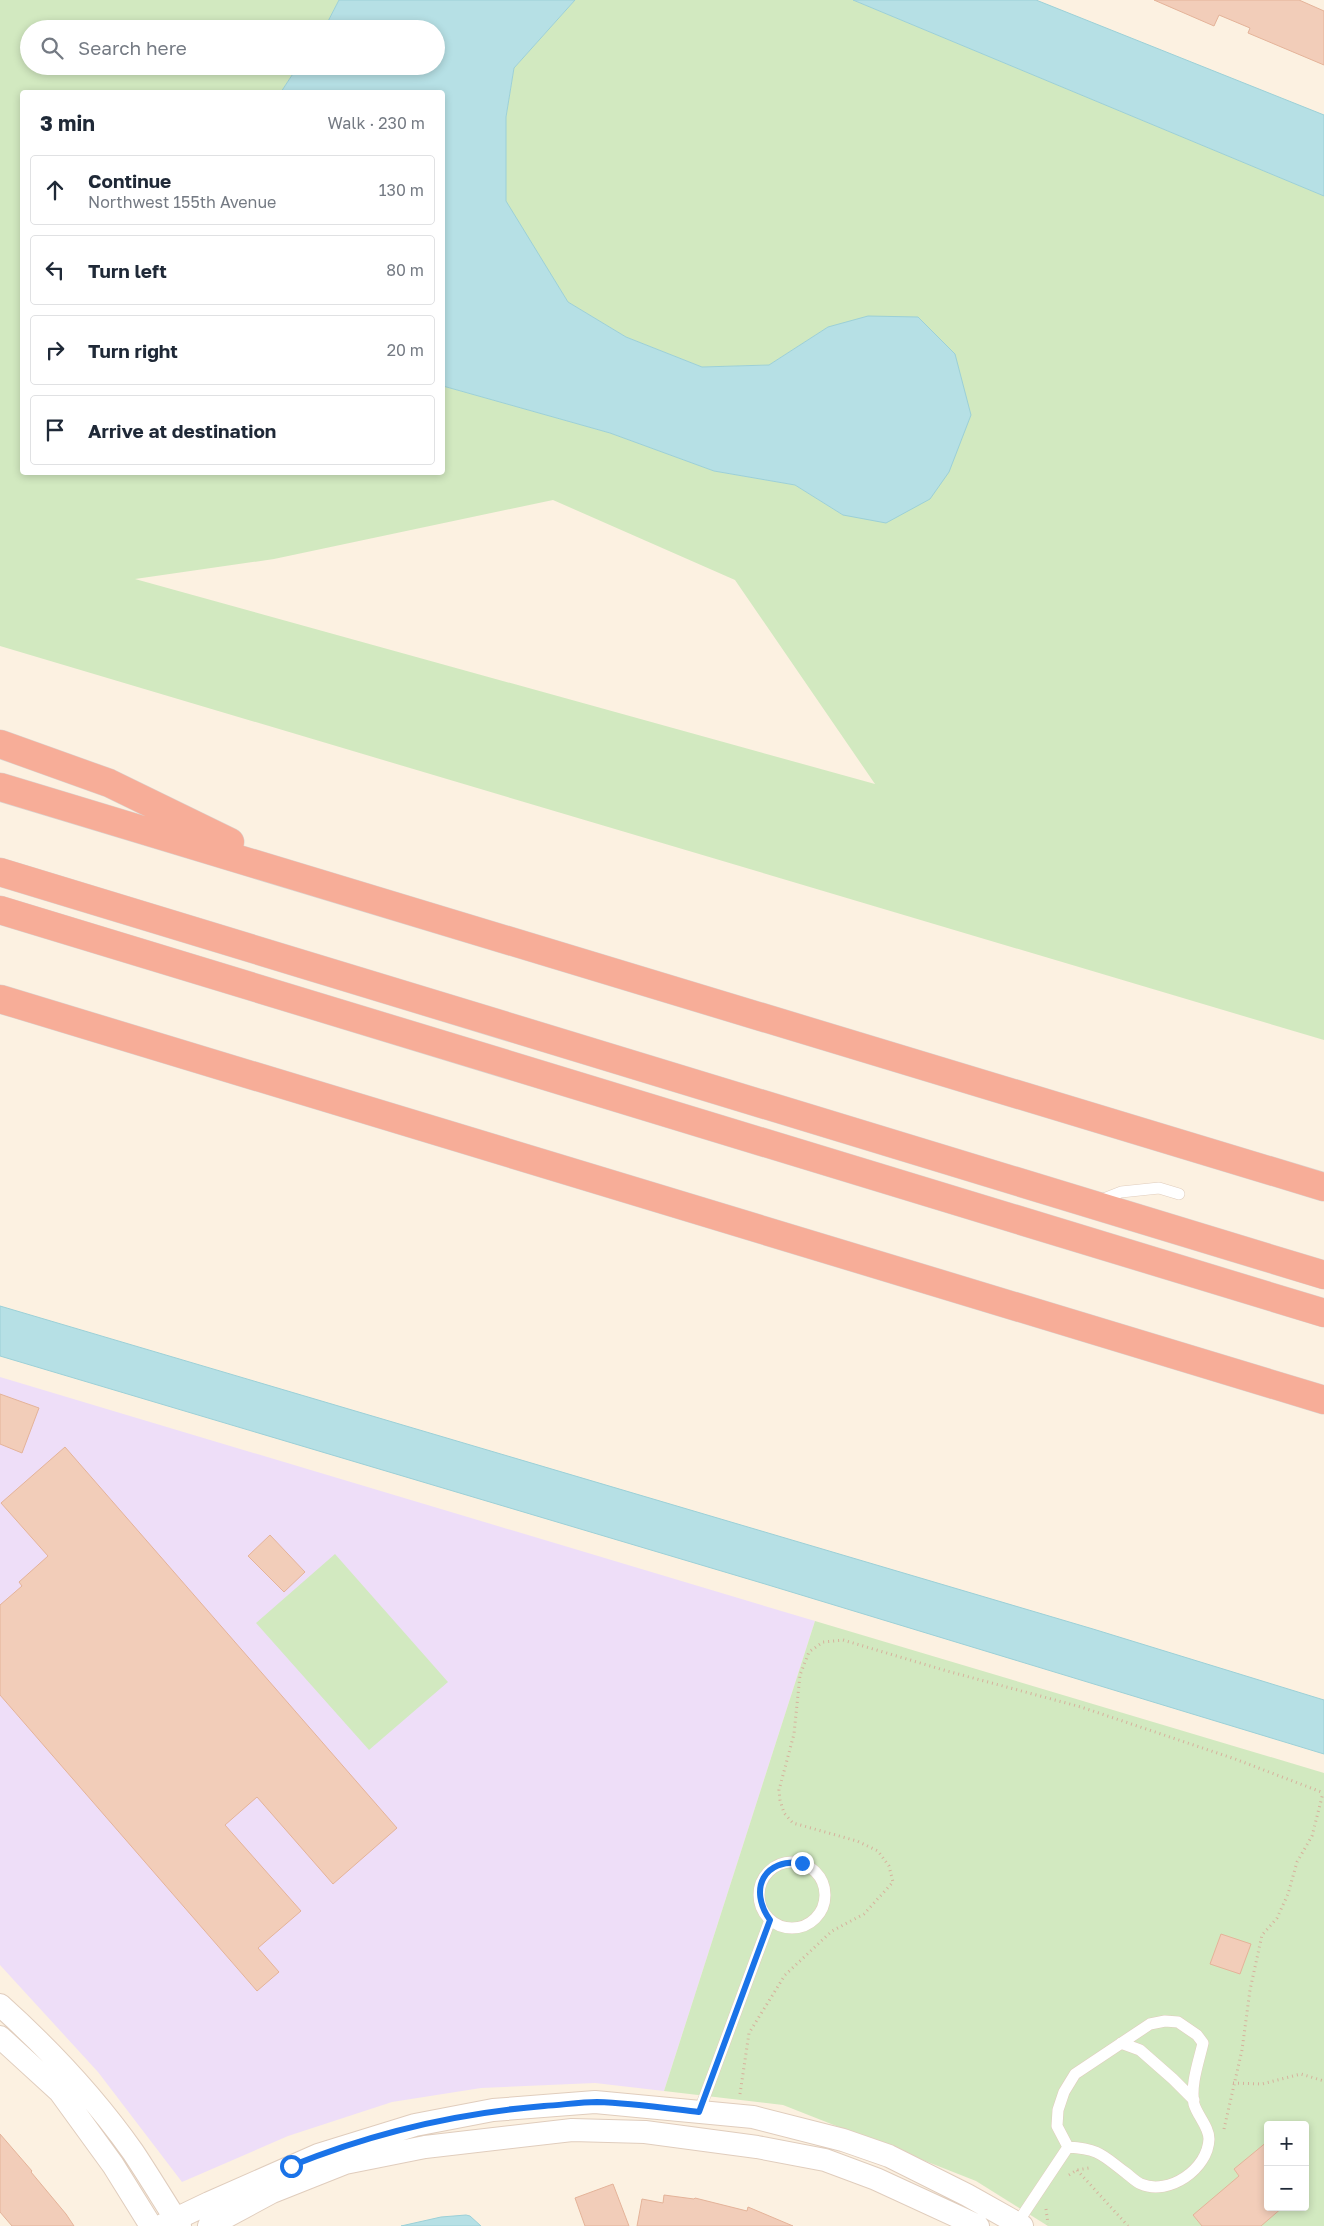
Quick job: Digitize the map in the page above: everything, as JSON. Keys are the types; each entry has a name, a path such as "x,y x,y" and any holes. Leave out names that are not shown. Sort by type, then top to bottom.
{"highway":[{"path":"0,744 109,783 311,880"},
{"path":"0,787 1324,1188"},
{"path":"0,872 1324,1275"},
{"path":"0,910 1324,1313"},
{"path":"0,999 1324,1400"}],"street":[{"path":"0,2005 29,2031 84,2089 132,2152 172,2224 318,2155 415,2125 493,2110 595,2102 632,2104 753,2117 843,2140 880,2153 968,2195 1019,2225"},
{"path":"0,2037 60,2092 113,2165 151,2226"},
{"path":"209,2226 272,2192 345,2163 424,2147 572,2130 645,2132 758,2147 825,2160 876,2179 978,2226"}],"lane":[{"path":"1089,1204 1122,1192 1159,1188 1179,1194"},
{"path":"790,1862 802,1863 814,1870 822,1880 825,1892 823,1905 817,1916 806,1924 794,1928 781,1926 770,1920 762,1910 759,1897 760,1884 767,1873 777,1865 790,1862"},
{"path":"699,2112 770,1920"},
{"path":"1165,2021 1178,2022 1197,2035 1203,2043 1194,2086 1194,2100 1209,2138 1206,2152 1200,2162 1178,2183 1162,2186 1141,2185 1104,2154 1089,2148 1068,2147 1057,2126 1058,2110 1064,2092 1075,2074 1150,2024 1165,2021"},
{"path":"1121,2043 1140,2050 1160,2066 1194,2100"},
{"path":"1019,2225 1068,2147"}],"path":[{"path":"707,2089 739,2099 750,2033 785,1975 832,1931 864,1914 893,1882 889,1866 878,1851 857,1842 794,1822 784,1812 780,1800 780,1790 794,1734 800,1675 809,1652 823,1642 843,1640 947,1671 1081,1707 1235,1759 1324,1793"},
{"path":"1233,2083 1262,2084 1301,2074 1324,2081"},
{"path":"1077,2170 1128,2226"}],"shaded area":[{"path":"0,1377 815,1621 664,2091 595,2083 481,2088 392,2102 288,2136 182,2182 98,2072 0,1965"}],"green space":[{"path":"0,0 339,0 329,20 20,20 20,75 292,75 282,90 20,90 20,475 445,475 445,387 610,433 714,471 795,485 843,515 828,327 769,365 702,367 626,337 568,302 505,201 506,117 514,68 575,0 853,0 1324,196 1324,1040 0,646","holes":["553,500 735,580 875,784 135,579 274,559"]},
{"path":"335,1554 448,1682 369,1750 256,1623"},
{"path":"815,1621 1324,1773 1324,2226 1048,2226 976,2181 783,2105 664,2091"}],"water":[{"path":"339,0 575,0 514,68 506,117 506,201 568,302 626,337 702,367 769,365 828,327 868,316 918,317 955,354 971,415 949,472 930,499 886,523 843,515 795,485 714,471 610,433 445,387 445,90 282,90 292,75 445,75 445,20 329,20"},
{"path":"853,0 1036,0 1324,115 1324,196"},
{"path":"0,1306 1093,1629 1324,1700 1324,1754 765,1584 0,1356"},
{"path":"470,2216 481,2226 401,2226 441,2217"}],"building":[{"path":"1154,0 1299,0 1324,11 1324,65 1248,33 1250,28 1219,15 1214,26"},
{"path":"0,1394 39,1408 22,1453 0,1444"},
{"path":"65,1447 397,1828 333,1884 257,1797 225,1825 301,1911 258,1948 279,1972 257,1991 0,1695 0,1605 22,1586 19,1582 48,1556 1,1503"},
{"path":"270,1535 305,1572 284,1592 248,1556"},
{"path":"1221,1934 1251,1944 1240,1974 1210,1964"},
{"path":"0,2134 32,2171 74,2226 12,2226 0,2212"},
{"path":"1264,2144 1264,2211 1278,2211 1261,2226 1202,2226 1193,2215 1239,2176 1234,2169"},
{"path":"613,2184 629,2226 585,2226 575,2198"},
{"path":"664,2195 695,2198 747,2211 748,2207 793,2226 637,2226 642,2199 663,2203"}],"route":[{"path":"291,2166 318,2155 415,2125 493,2110 595,2102 632,2104 699,2112 770,1920 762,1910 759,1897 760,1884 767,1873 777,1865 790,1862 802,1863"}]}
